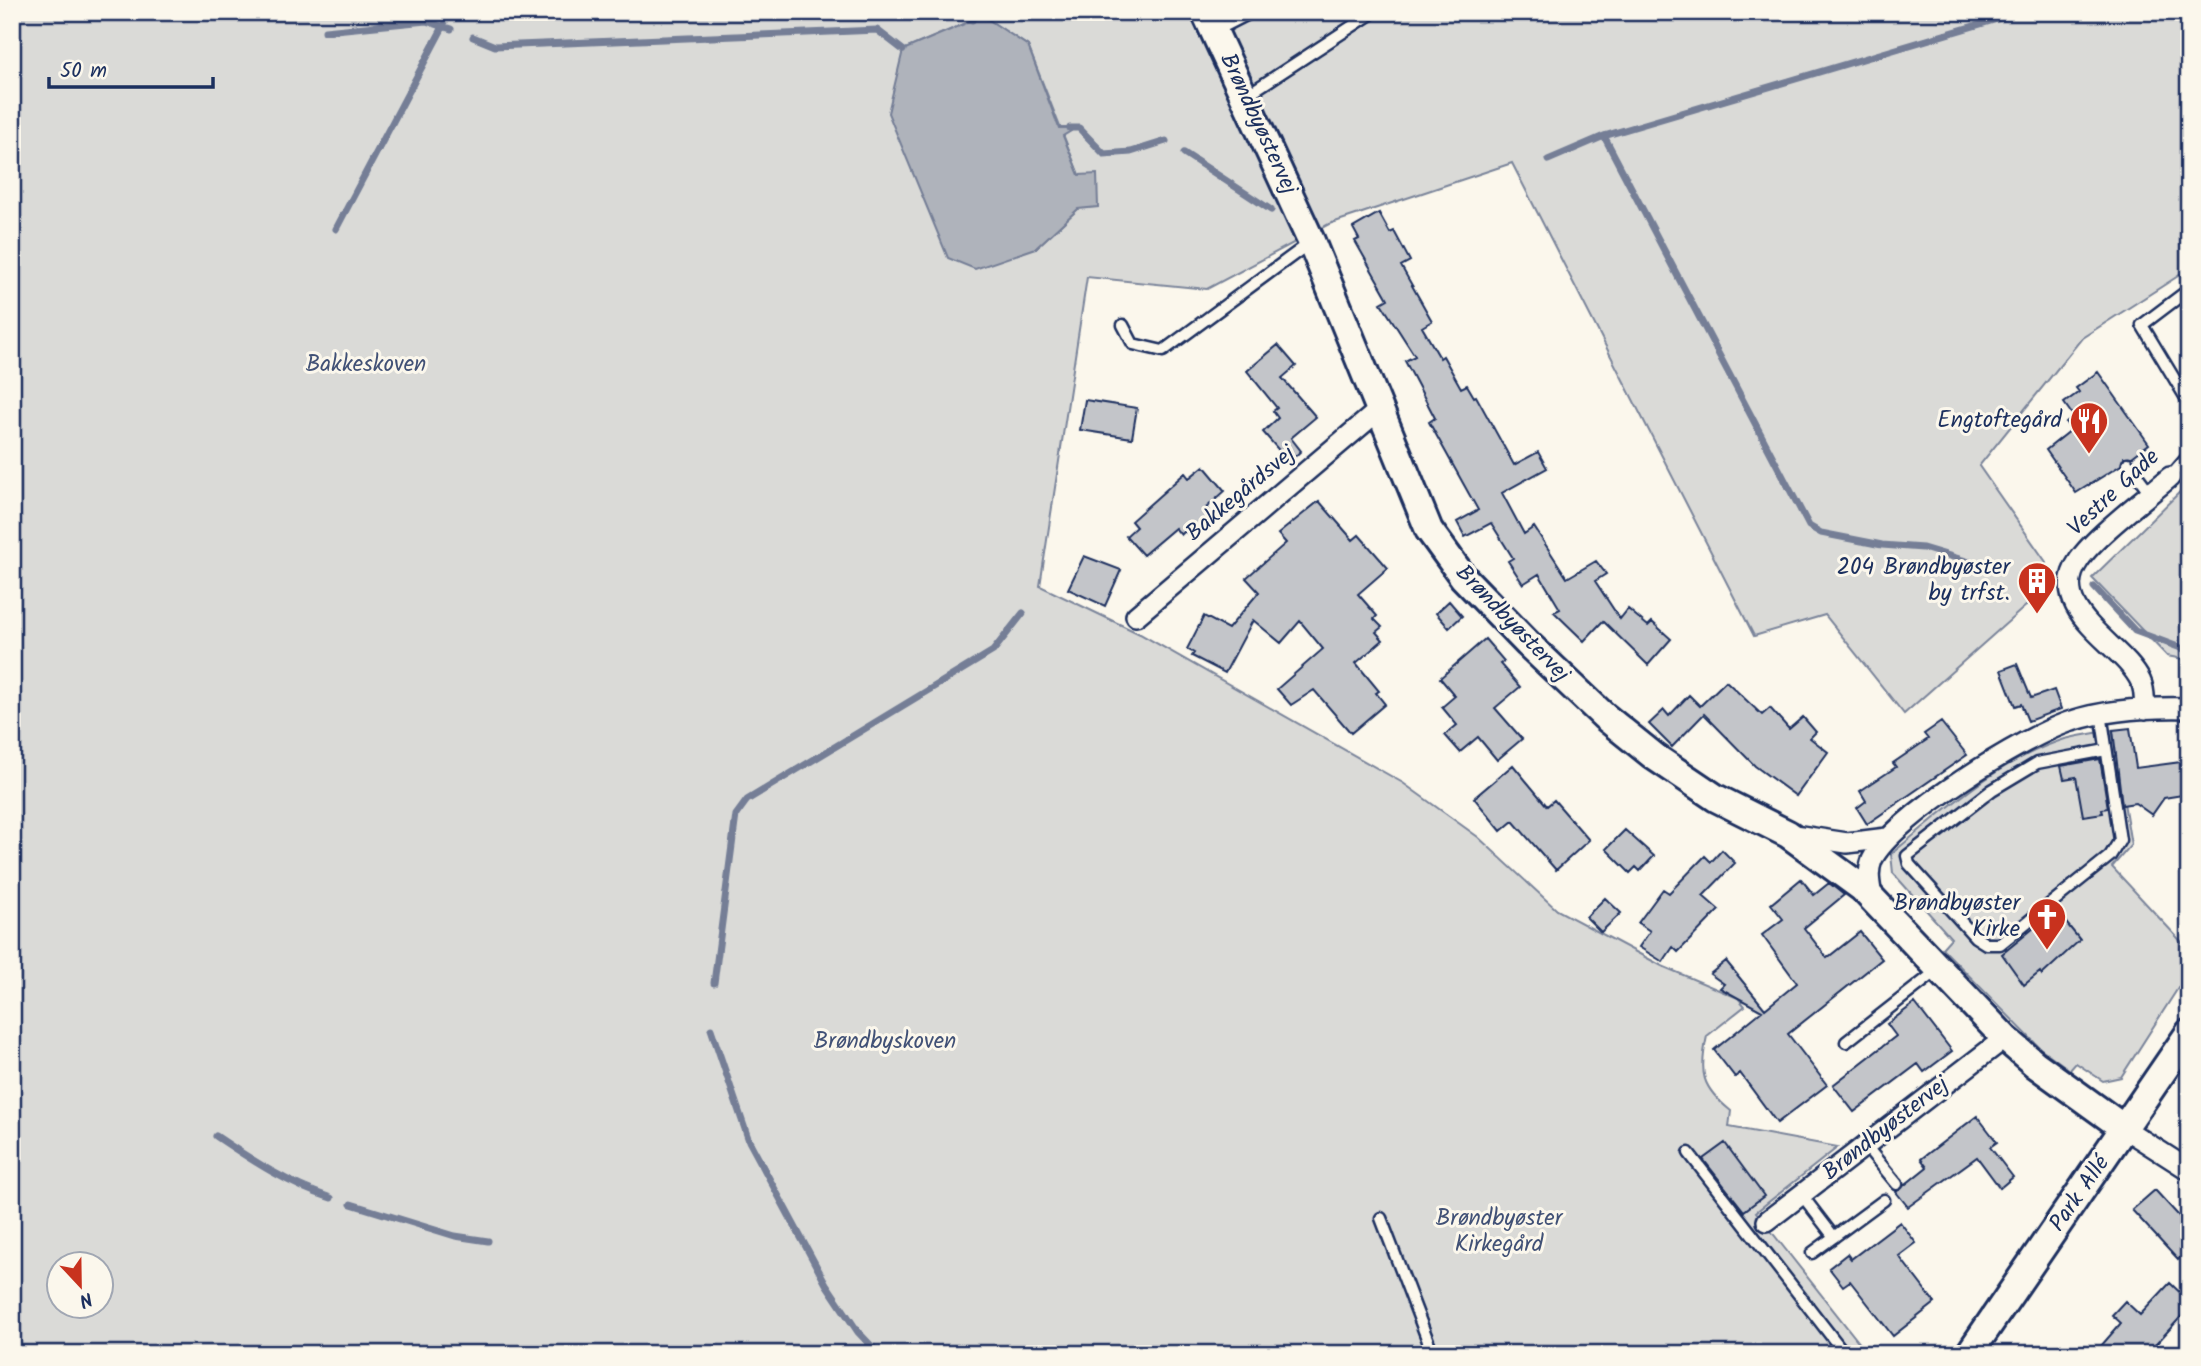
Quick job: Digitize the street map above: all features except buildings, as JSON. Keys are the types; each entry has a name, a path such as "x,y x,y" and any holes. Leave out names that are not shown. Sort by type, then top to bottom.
{"street":[{"name":"Brøndbyøstervej","path":"1210,22 1311,241 1429,530 1478,594 1604,716 1655,757 1716,799 1788,834 1872,897 1938,970 2035,1065 2125,1129 2189,1170"},
{"name":"Bakkegårdsvej","path":"1136,615 1379,410"},
{"name":"Vestre Gade","path":"2145,709 2143,689 2135,671 2080,615 2071,590 2071,575 2081,556 2170,477"},
{"path":"1872,897 1868,875 1872,860 1887,838 1978,768 2069,721 2101,713 2189,708"},
{"path":"1788,834 1847,843 1887,838"},
{"name":"Park Allé","path":"1969,1354 2189,1033"},
{"name":"Brøndbyøstervej","path":"1759,1227 2005,1038"}],"lane":[{"path":"1210,22 1252,12"},
{"path":"1246,96 1374,12"},
{"path":"1123,325 1133,344 1163,351 1311,241"},
{"path":"2189,302 2183,294 2142,325 2189,403"},
{"name":"Vestre Gade","path":"2170,477 2189,455"},
{"path":"2128,463 2151,494"},
{"path":"2101,713 2120,840 2110,856 2000,944 1986,944 1975,937 1909,864 1907,856 1992,790 2037,763 2106,750"},
{"path":"1846,1042 1938,970"},
{"path":"1865,1145 1897,1184"},
{"path":"1689,1153 1759,1227 1845,1354"},
{"path":"1801,1194 1834,1237"},
{"path":"1812,1253 1884,1200"},
{"path":"1381,1217 1433,1354"}],"green space":[{"path":"12,12 2189,12 2189,269 2082,338 1979,466 2046,562 2036,597 1904,714 1825,615 1754,636 1512,163 1329,224 1207,289 1087,277 1040,586 1140,634 1403,783 1478,837 1557,910 1662,966 1738,998 1745,1006 1707,1036 1703,1060 1705,1078 1713,1094 1731,1111 1729,1127 1838,1147 1756,1212 1868,1354 12,1354","holes":["983,16 1028,46 1079,175 1078,209 1036,248 903,50"]},
{"path":"2189,483 2189,660 2167,656 2092,578"},
{"path":"2112,730 2131,845 2112,867 2189,950 2189,971 2121,1077 2103,1081 2076,1063 2070,1070 2040,1048 1942,948 1951,938 1893,873 1891,854 1973,788 2017,760 2065,739"}],"shaded area":[{"path":"983,16 1028,46 1059,128 1070,128 1071,131 1063,136 1079,175 1097,174 1098,207 1078,209 1036,248 975,269 948,258 888,113 903,50"}],"waterway":[{"path":"970,12 972,20"},
{"path":"1548,160 1604,136 2021,12"},
{"path":"325,31 426,21 451,29"},
{"path":"336,229 444,25"},
{"path":"473,37 495,46 877,30 903,50"},
{"path":"1070,128 1079,128 1104,154 1131,152 1166,141"},
{"path":"1604,136 1809,526 1821,533 1882,545 1923,548 1973,563 2000,563"},
{"path":"1184,153 1271,210"},
{"path":"2094,587 2135,631 2189,651"},
{"path":"714,983 736,815 747,800 993,651 1023,613"},
{"path":"711,1029 749,1141 826,1284 858,1332 879,1354"},
{"path":"216,1136 285,1179 331,1198"},
{"path":"351,1204 455,1236 488,1241"}],"place":[{"name":"Engtoftegård","path":"2089,455"},
{"name":"204 Brøndbyøster by trfst.","path":"2037,615"},
{"name":"Brøndbyøster Kirke","path":"2047,951"}],"park label":[{"name":"Bakkeskoven","path":"366,365"},
{"name":"Brøndbyskoven","path":"885,1042"},
{"name":"Brøndbyøster Kirkegård","path":"1499,1232"}]}
